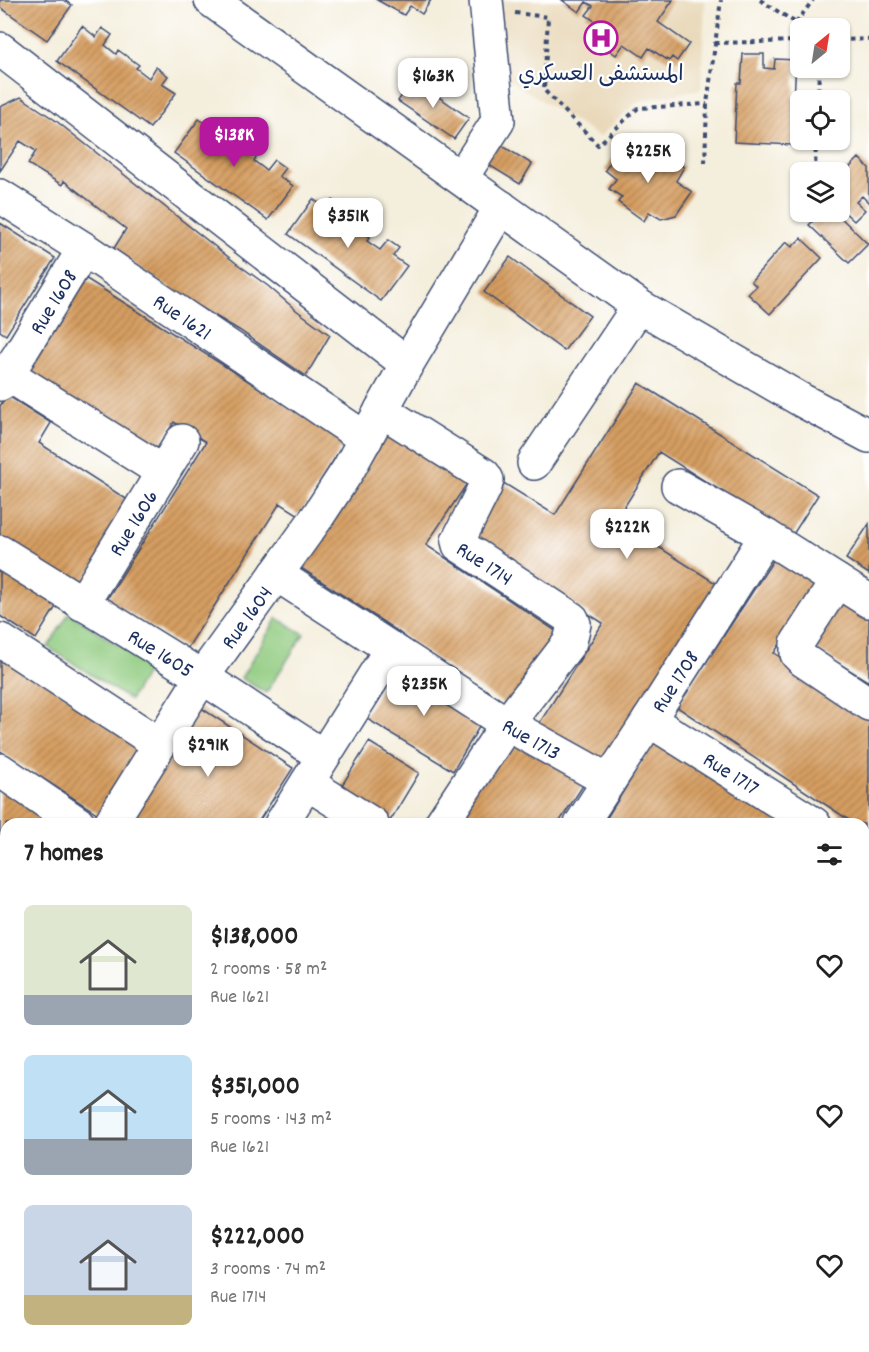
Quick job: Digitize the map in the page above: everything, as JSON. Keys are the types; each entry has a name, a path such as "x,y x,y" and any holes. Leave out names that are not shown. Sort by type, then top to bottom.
{"street":[{"path":"211,0 639,306 803,401 869,436"},
{"path":"461,178 498,121 487,5"},
{"path":"6,61 407,364"},
{"name":"Rue 1621","path":"0,196 84,249 366,439"},
{"name":"Rue 1604","path":"114,818 202,677 318,516 348,470 407,364 501,207"},
{"name":"Rue 1608","path":"6,365 84,249"},
{"path":"534,464 639,306"},
{"path":"6,365 163,472"},
{"name":"Rue 1714","path":"381,410 484,475 487,480 458,541 459,545 572,619 574,624 570,642 507,724"},
{"name":"Rue 1606","path":"82,604 183,441"},
{"path":"678,486 766,536 869,601"},
{"name":"Rue 1708","path":"585,818 766,536"},
{"name":"Rue 1605","path":"0,552 202,677 323,756"},
{"name":"Rue 1713","path":"276,574 507,724 609,781"},
{"path":"837,581 797,643 797,654 869,704"},
{"path":"0,640 159,744"},
{"path":"285,818 391,649"},
{"name":"Rue 1717","path":"649,720 806,818"},
{"path":"445,818 507,724"},
{"path":"0,770 70,818"},
{"path":"307,783 362,818"}],"path":[{"path":"705,163 707,104 721,0"},
{"path":"760,0 790,19"},
{"path":"800,18 813,0"},
{"path":"487,5 548,16 544,90 598,145 638,108 707,104"},
{"path":"850,40 869,39"},
{"path":"715,43 790,41"}],"shaded area":[{"name":"المستشفى العسكري","path":"494,0 705,0 701,89 638,101 599,137 505,77"}],"green space":[{"path":"69,613 150,666 130,700 48,647"},
{"path":"277,618 304,634 266,693 241,678"}],"building":[{"path":"0,0 64,0 72,5 47,40 0,7"},
{"path":"377,0 431,0 422,14 410,6 404,15"},
{"path":"562,0 673,0 658,22 689,44 677,61 672,57 669,61 649,48 643,57 624,44 616,55 590,36 599,24 586,15 593,6 586,2 579,12"},
{"path":"82,26 96,37 102,28 112,35 105,45 116,54 118,50 139,65 136,68 149,78 156,67 168,76 162,84 176,93 150,128 57,61"},
{"path":"743,54 764,54 764,68 774,69 775,59 790,60 790,78 795,78 795,90 790,90 790,145 734,142 737,83 741,83"},
{"path":"413,79 469,118 454,139 398,101"},
{"path":"21,97 55,120 330,335 306,376 239,330 175,292 113,250 126,229 64,181 62,185 28,164 36,151 20,141 0,171 0,107"},
{"path":"199,119 214,129 219,120 229,127 222,138 234,146 236,143 256,157 254,161 266,170 274,160 285,168 279,176 293,186 268,220 174,153"},
{"path":"496,142 532,164 520,184 484,162"},
{"path":"626,150 649,161 656,150 684,167 676,181 692,192 676,215 661,219 649,212 644,221 618,202 622,197 609,189 616,179 605,170 617,152"},
{"path":"859,158 869,168 869,203 862,196 856,202 865,210 854,221 850,217 850,167"},
{"path":"313,199 327,209 333,200 343,208 336,218 347,226 349,223 370,237 367,241 380,250 388,240 399,248 393,256 407,266 381,301 288,234"},
{"path":"812,222 845,222 868,244 849,263 809,225"},
{"path":"0,223 55,258 6,335 0,331"},
{"path":"801,238 822,258 770,314 748,294 756,286 751,281 786,242 792,247"},
{"path":"510,257 590,316 564,351 484,292"},
{"path":"85,278 345,442 299,515 280,503 187,649 107,599 206,442 174,422 152,457 23,376"},
{"path":"639,383 818,495 792,536 659,452 616,520 717,584 601,767 537,727 603,623 467,537 502,482 555,515"},
{"path":"7,395 51,423 39,443 134,504 81,588 0,537 0,406"},
{"path":"390,426 470,479 426,545 562,635 513,710 298,566"},
{"path":"869,524 869,574 846,559"},
{"path":"778,553 821,582 774,653 869,715 869,818 846,818 677,707"},
{"path":"0,562 60,600 36,639 0,616"},
{"path":"837,595 869,615 869,682 807,644"},
{"path":"0,652 143,745 98,814 0,751"},
{"path":"396,663 485,717 453,771 364,717"},
{"path":"195,704 293,768 261,818 121,818"},
{"path":"510,731 586,781 562,818 454,818"},
{"path":"659,734 782,818 607,818"},
{"path":"369,742 419,773 392,818 385,818 339,790"},
{"path":"0,785 51,818 0,818"}],"place":[{"name":"المستشفى العسكري","path":"601,38"}]}
